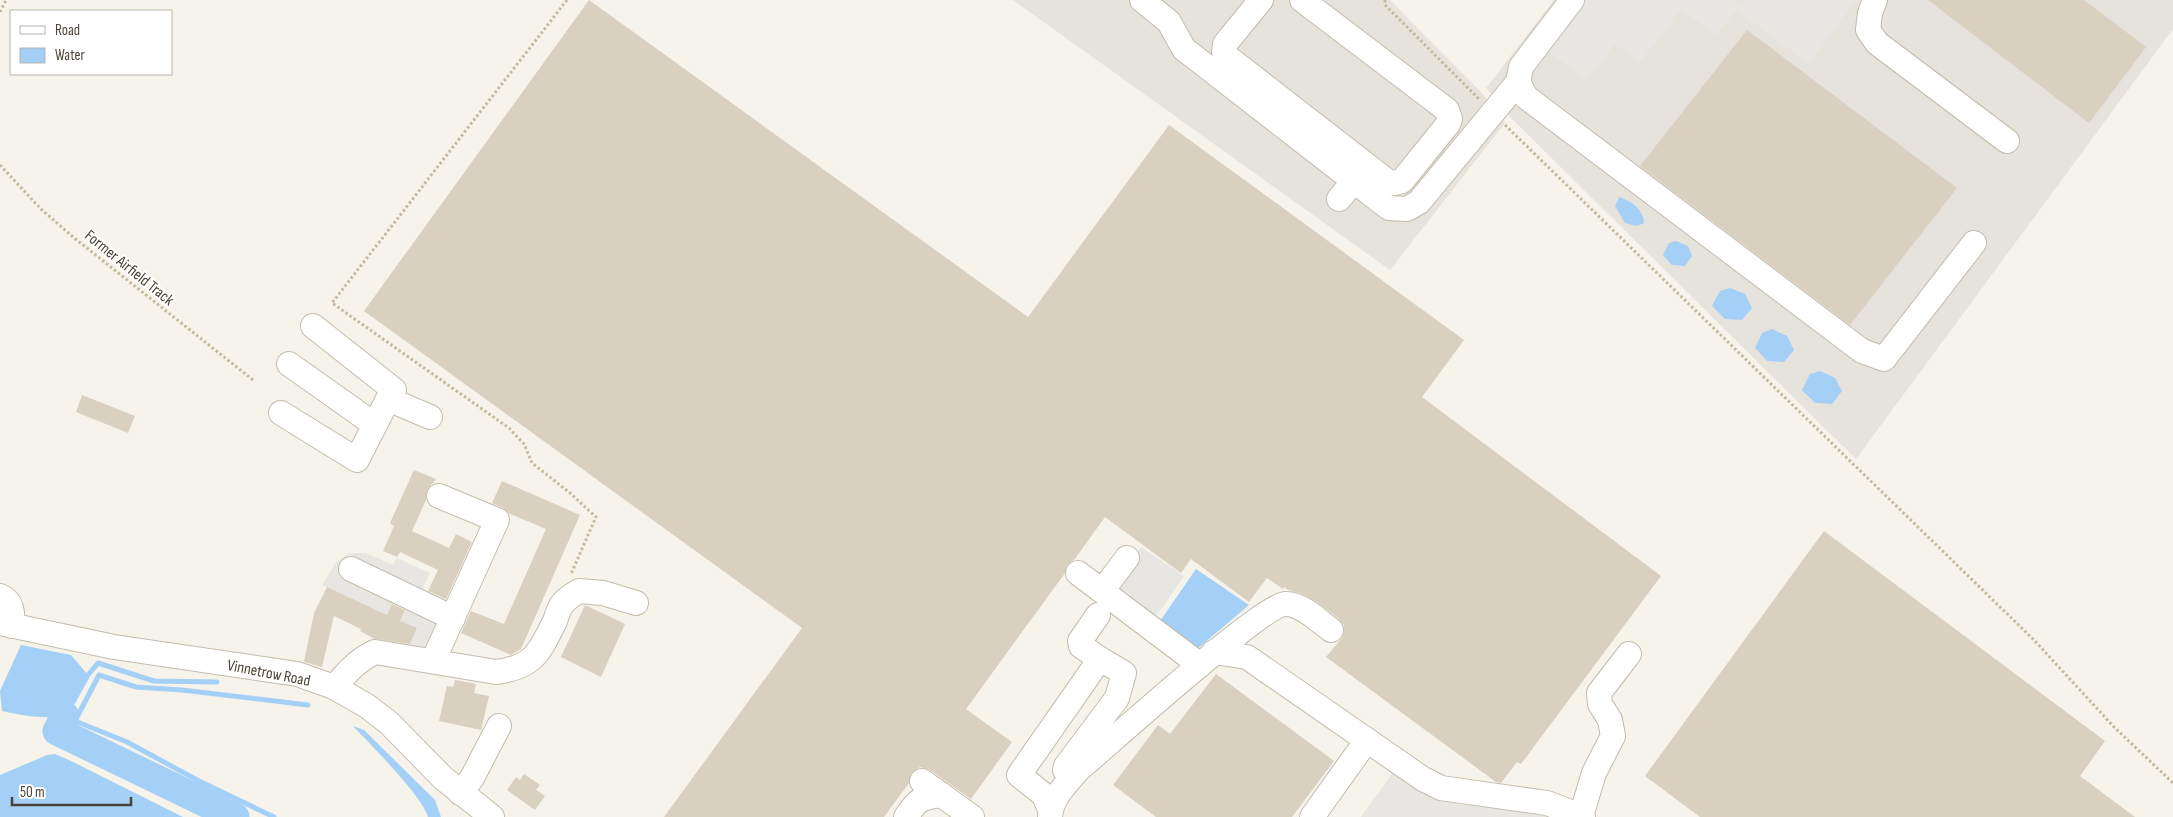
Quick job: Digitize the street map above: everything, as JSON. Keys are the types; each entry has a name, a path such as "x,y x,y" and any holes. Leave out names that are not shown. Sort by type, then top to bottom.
{"street":[{"path":"1142,0 1169,22 1184,49 1272,106 1333,152 1387,181 1402,181 1448,124 1449,114 1442,106 1302,0"},
{"path":"1261,0 1225,44 1224,52 1272,106"},
{"path":"1572,0 1521,67 1519,81 1526,97 1862,351 1884,359 1974,242"},
{"path":"1875,0 1870,13 1868,30 1877,43 2007,141"},
{"path":"1333,152 1346,191 1389,208 1402,210 1413,206 1419,202 1519,81"},
{"path":"281,413 357,460 394,390 313,326"},
{"path":"289,364 375,425"},
{"path":"388,399 430,417"},
{"path":"433,661 497,520 439,496"},
{"path":"1102,591 1127,558"},
{"path":"352,569 453,618"},
{"path":"1078,573 1102,591 1207,659 1246,657 1423,779 1442,788 1547,803 1582,817 1594,773 1613,736 1610,720 1600,704 1599,693 1629,654"},
{"path":"334,687 352,667 364,657 375,652 496,672 516,670 526,664 536,654 545,642 563,603 579,590 603,593 636,603"},
{"path":"0,596 5,598 14,611 6,625"},
{"path":"1054,806 1079,769 1207,659 1269,611 1285,604 1299,607 1331,630"},
{"path":"1054,806 1066,766 1117,698 1124,674 1081,646 1080,641 1098,614"},
{"name":"Vinnetrow Road","path":"6,625 114,647 297,674 334,687 389,723 460,793 492,817"},
{"path":"1054,806 1044,795 1019,775 1100,659"},
{"path":"460,793 472,778 499,726"},
{"path":"1312,817 1367,740"},
{"path":"922,781 972,817"},
{"path":"906,817 916,801 930,796 942,795"}],"path":[{"path":"0,12 6,0"},
{"path":"568,0 332,303 509,428 524,444 532,463 570,493 596,517 568,581"},
{"path":"1385,0 1384,5 1492,113 2034,640 2114,727 2173,783"},
{"name":"Former Airfield Track","path":"0,165 41,209 253,380"}],"shaded area":[{"path":"1013,0 1390,0 1482,93 1505,123 1390,270"},
{"path":"1554,0 2173,0 2173,29 1856,459 1513,120 1486,88"},
{"path":"1587,0 1733,0 1740,5 1745,0 1856,0 1809,64 1737,10 1716,35 1681,9 1640,62 1615,44 1587,80 1548,51"},
{"path":"1141,547 1184,576 1151,624 1108,594"},
{"path":"350,553 366,553 393,565 397,558 430,573 421,592 447,604 422,654 407,651 417,629 400,621 407,607 394,600 387,615 322,585 337,561"},
{"path":"1396,768 1548,813 1545,817 1361,817"}],"water":[{"path":"1619,197 1629,201 1639,210 1644,223 1637,226 1625,223 1615,206"},
{"path":"1676,241 1688,246 1692,256 1685,266 1672,265 1663,255 1669,243"},
{"path":"1730,288 1745,294 1752,308 1742,320 1725,319 1712,306 1720,291"},
{"path":"1772,329 1787,336 1794,350 1784,362 1767,361 1755,348 1762,333"},
{"path":"1820,371 1835,378 1842,391 1832,404 1815,403 1802,390 1810,374"},
{"path":"1196,569 1249,605 1196,650 1158,624"},
{"path":"21,645 71,655 88,675 65,716 34,716 2,711 0,691"},
{"path":"353,726 364,730 435,800 441,817 428,817 424,808 406,784"},
{"path":"55,754 183,817 0,817 0,775 47,755"}],"building":[{"path":"589,0 1028,317 1169,125 1464,340 1422,397 1661,576 1521,764 1517,762 1501,783 1496,782 1326,657 1342,638 1344,625 1317,602 1284,587 1283,589 1267,578 1249,602 1191,559 1181,573 1105,517 1074,560 1067,565 1065,573 966,709 1012,742 971,799 930,770 920,767 911,773 909,783 884,817 664,817 802,628 364,311"},
{"path":"1928,0 2084,0 2146,47 2089,123"},
{"path":"1747,30 1957,188 1850,325 1640,166"},
{"path":"82,395 135,416 128,433 76,412"},
{"path":"414,470 436,479 427,490 426,500 412,531 449,548 456,534 472,542 446,599 428,591 438,570 400,552 397,557 383,551 394,526 390,523"},
{"path":"502,481 580,515 521,649 511,655 461,633 471,611 504,624 546,529 508,513 503,508 492,503"},
{"path":"1824,531 2105,741 2080,776 2135,817 1700,817 1645,776"},
{"path":"327,587 387,615 392,604 405,610 400,621 417,628 410,644 375,639 360,631 361,629 334,616 322,667 304,662 314,613"},
{"path":"585,605 625,624 601,677 561,657"},
{"path":"1216,674 1334,761 1292,817 1156,817 1113,785 1158,725 1170,734"},
{"path":"455,680 476,684 474,693 489,696 481,730 439,721 447,686 453,687"},
{"path":"524,774 540,785 536,790 545,796 535,810 507,790 516,777 520,780"}],"waterway":[{"path":"65,716 88,675 98,663 154,681 217,682"},
{"path":"274,817 199,781 127,742 75,721 99,675 136,687 182,690 308,705"},
{"path":"65,716 57,731 235,817"}]}
